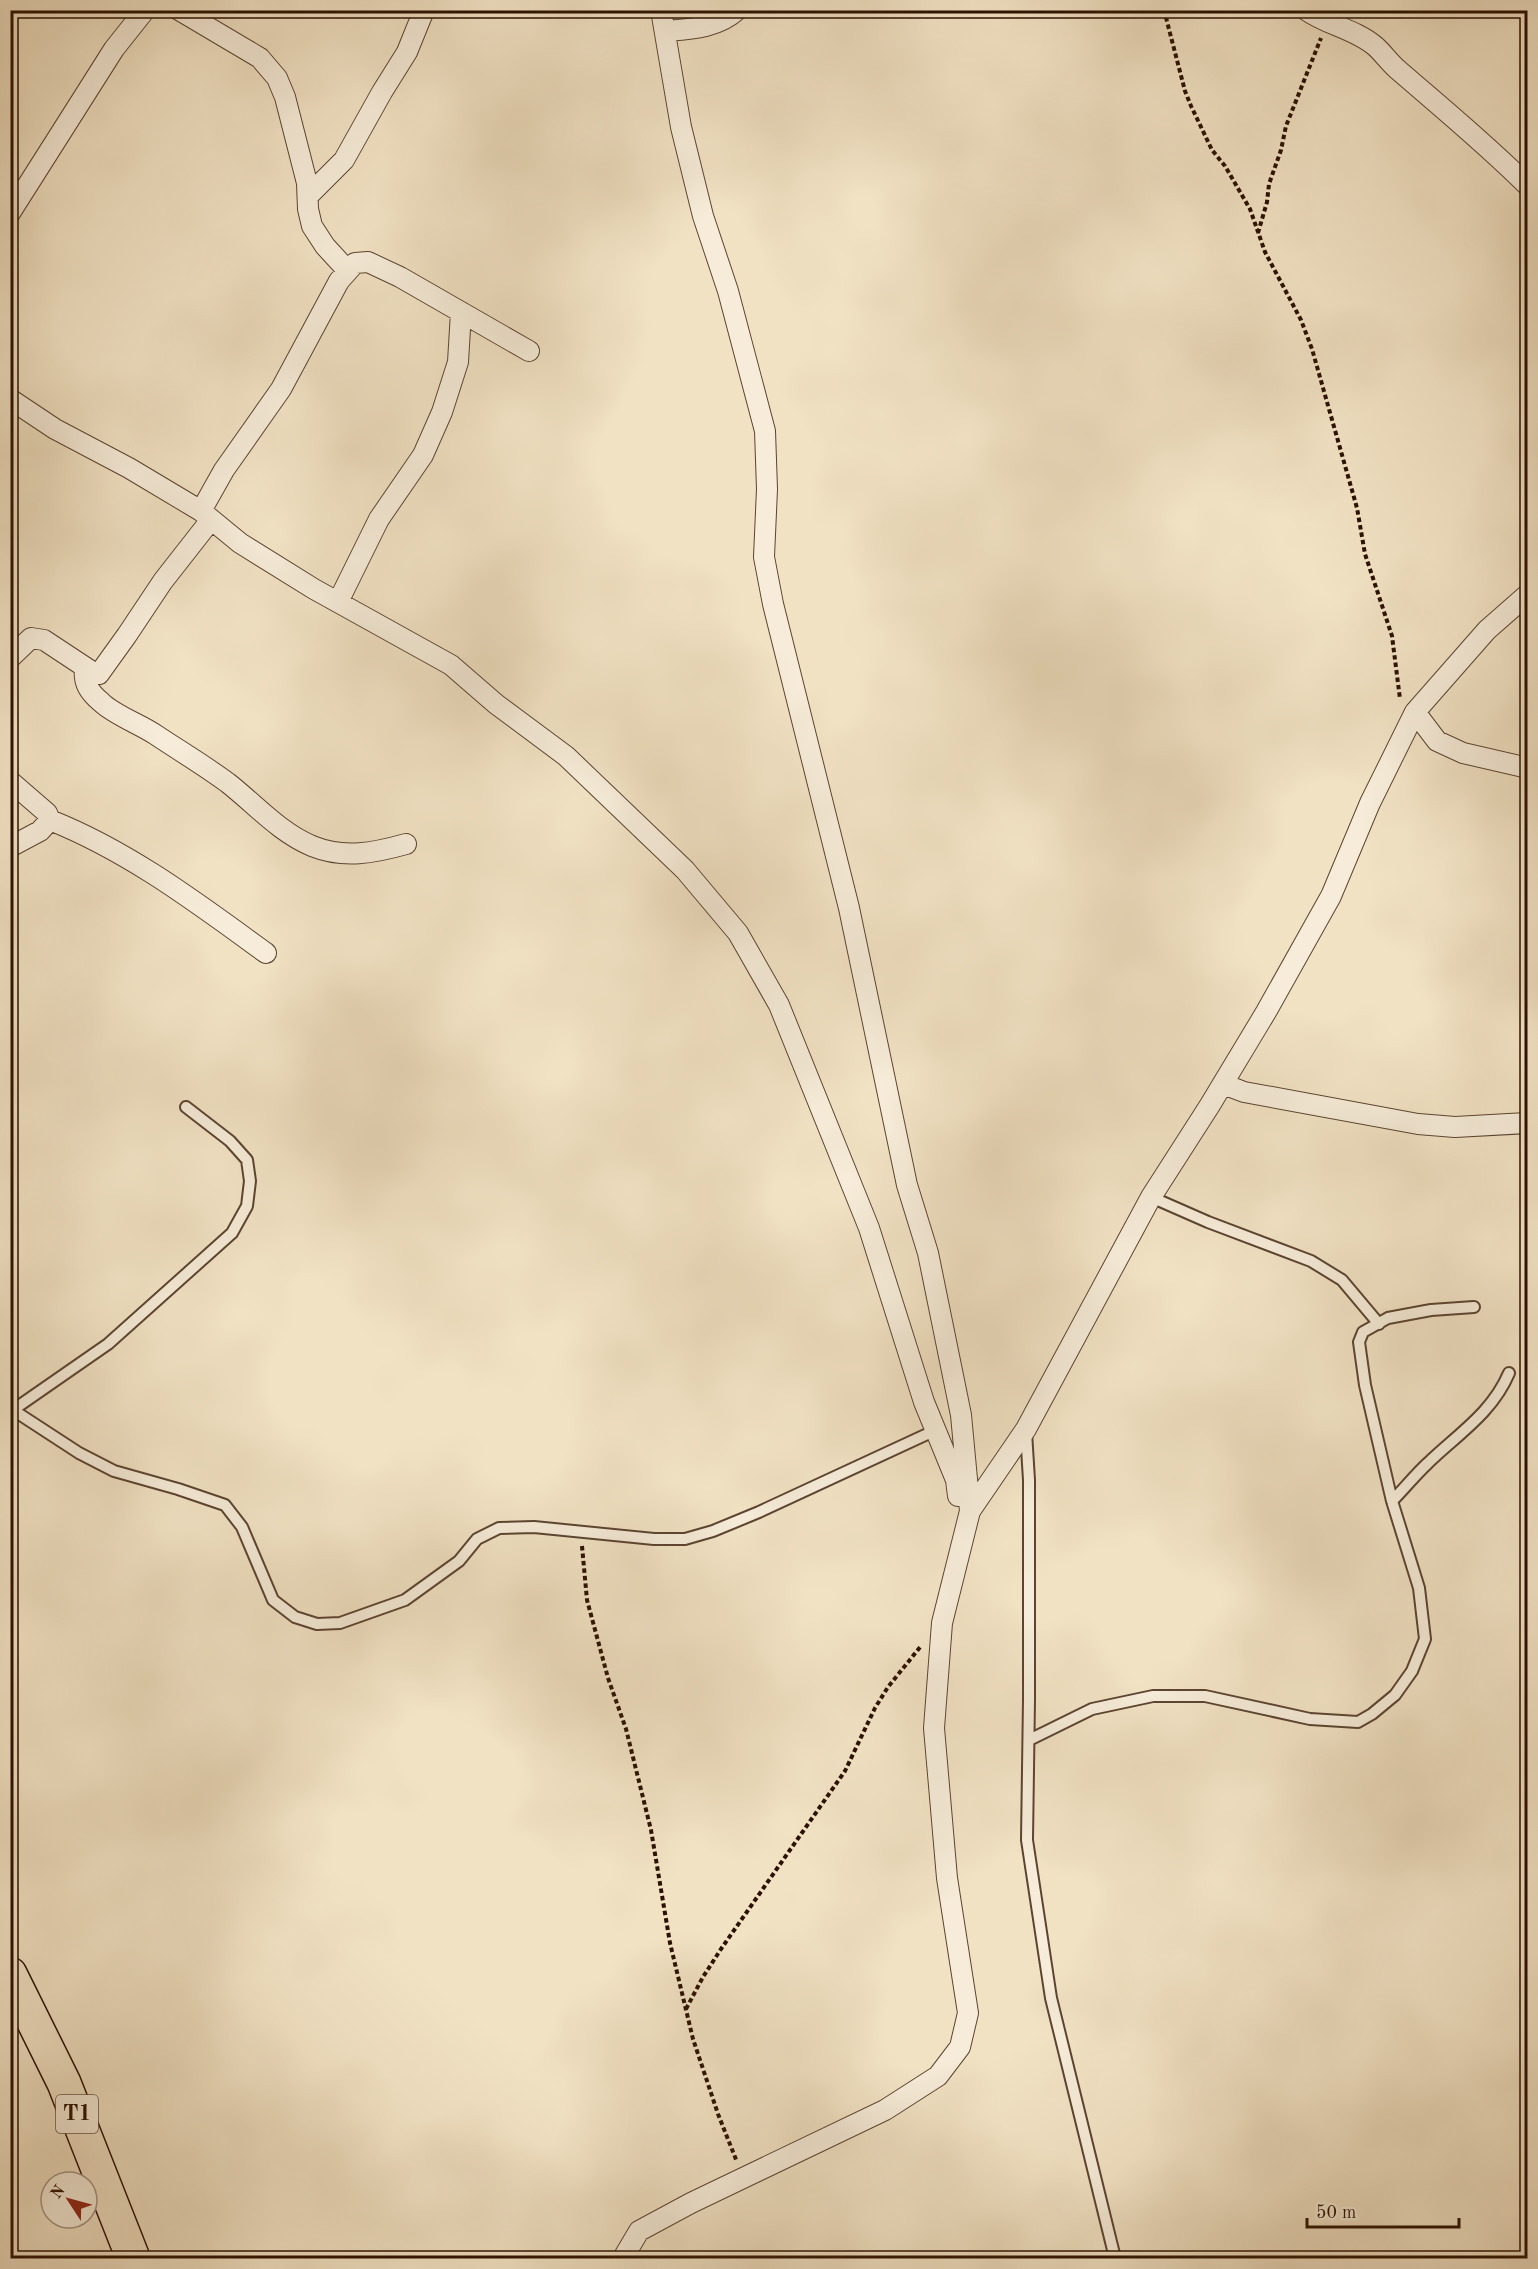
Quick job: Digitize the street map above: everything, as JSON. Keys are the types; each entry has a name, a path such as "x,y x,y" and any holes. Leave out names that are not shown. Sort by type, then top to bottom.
{"highway":[{"name":"T1","path":"10,1974 64,2083 133,2259"}],"street":[{"path":"10,213 114,49 145,10"},
{"path":"179,10 260,58 277,78 285,97 307,183 312,226 325,246 347,270"},
{"path":"308,196 344,160 407,52 424,10"},
{"path":"623,2259 639,2231 691,2203 885,2110 938,2076 960,2047 968,2013 947,1878 934,1728 942,1623 970,1511 961,1415 927,1253 907,1185 849,908 764,557 767,489 765,431 728,291 703,216 681,127 661,10"},
{"path":"665,31 693,29 716,23 730,17 737,10"},
{"path":"1306,10 1315,17 1374,45 1394,67 1490,148 1527,186"},
{"path":"10,658 31,638 44,640 99,674 205,516 224,470 281,389 347,270 355,263 368,262 400,277 529,351"},
{"path":"338,602 378,519 423,455 442,412 458,362 461,312"},
{"path":"10,399 55,429 129,468 205,516 240,543 338,602 451,665 496,704 566,756 685,870 738,933 779,1005 870,1228 924,1402 956,1480 964,1537"},
{"path":"970,1511 1026,1429 1151,1197 1223,1084 1331,896 1370,802 1412,719 1486,630 1527,594"},
{"path":"85,667 84,677 87,688 102,704 145,727 228,783 281,829 313,846 345,855 379,852 406,844"},
{"path":"1412,719 1437,741 1463,753 1527,768"},
{"path":"10,781 47,813 50,820 81,832 148,869 266,953"},
{"path":"10,847 40,831 50,820"},
{"path":"1223,1084 1244,1092 1418,1124 1455,1127 1527,1123"}],"lane":[{"path":"186,1107 230,1140 247,1160 250,1181 247,1206 232,1233 108,1344 12,1411 79,1453 114,1471 225,1505 242,1527 273,1600 296,1617 317,1624 340,1623 405,1600 459,1561 477,1539 499,1528 534,1527 654,1539 685,1539 713,1531 936,1430"},
{"path":"1151,1197 1208,1222 1311,1261 1342,1280 1379,1324"},
{"path":"1029,1740 1092,1709 1153,1696 1205,1696 1310,1719 1358,1722 1395,1695 1412,1671 1425,1639 1419,1588 1392,1501 1365,1385 1359,1342 1363,1332 1388,1318 1431,1310 1474,1307"},
{"path":"1392,1501 1428,1464 1487,1410 1502,1390 1509,1373"},
{"path":"1026,1429 1029,1480 1027,1840 1051,1998 1115,2259"}],"path":[{"path":"1164,10 1185,91 1191,105 1212,150 1239,188 1250,209 1269,260 1301,320 1312,349 1357,508 1365,554 1392,636 1398,691 1412,719"},
{"path":"1258,233 1286,126 1328,22"},
{"path":"581,1532 587,1600 608,1678 626,1730 651,1830 670,1943 686,2010 718,2114 743,2180"},
{"path":"686,2010 721,1949 845,1771 868,1721 888,1687 921,1645 942,1623"}]}
